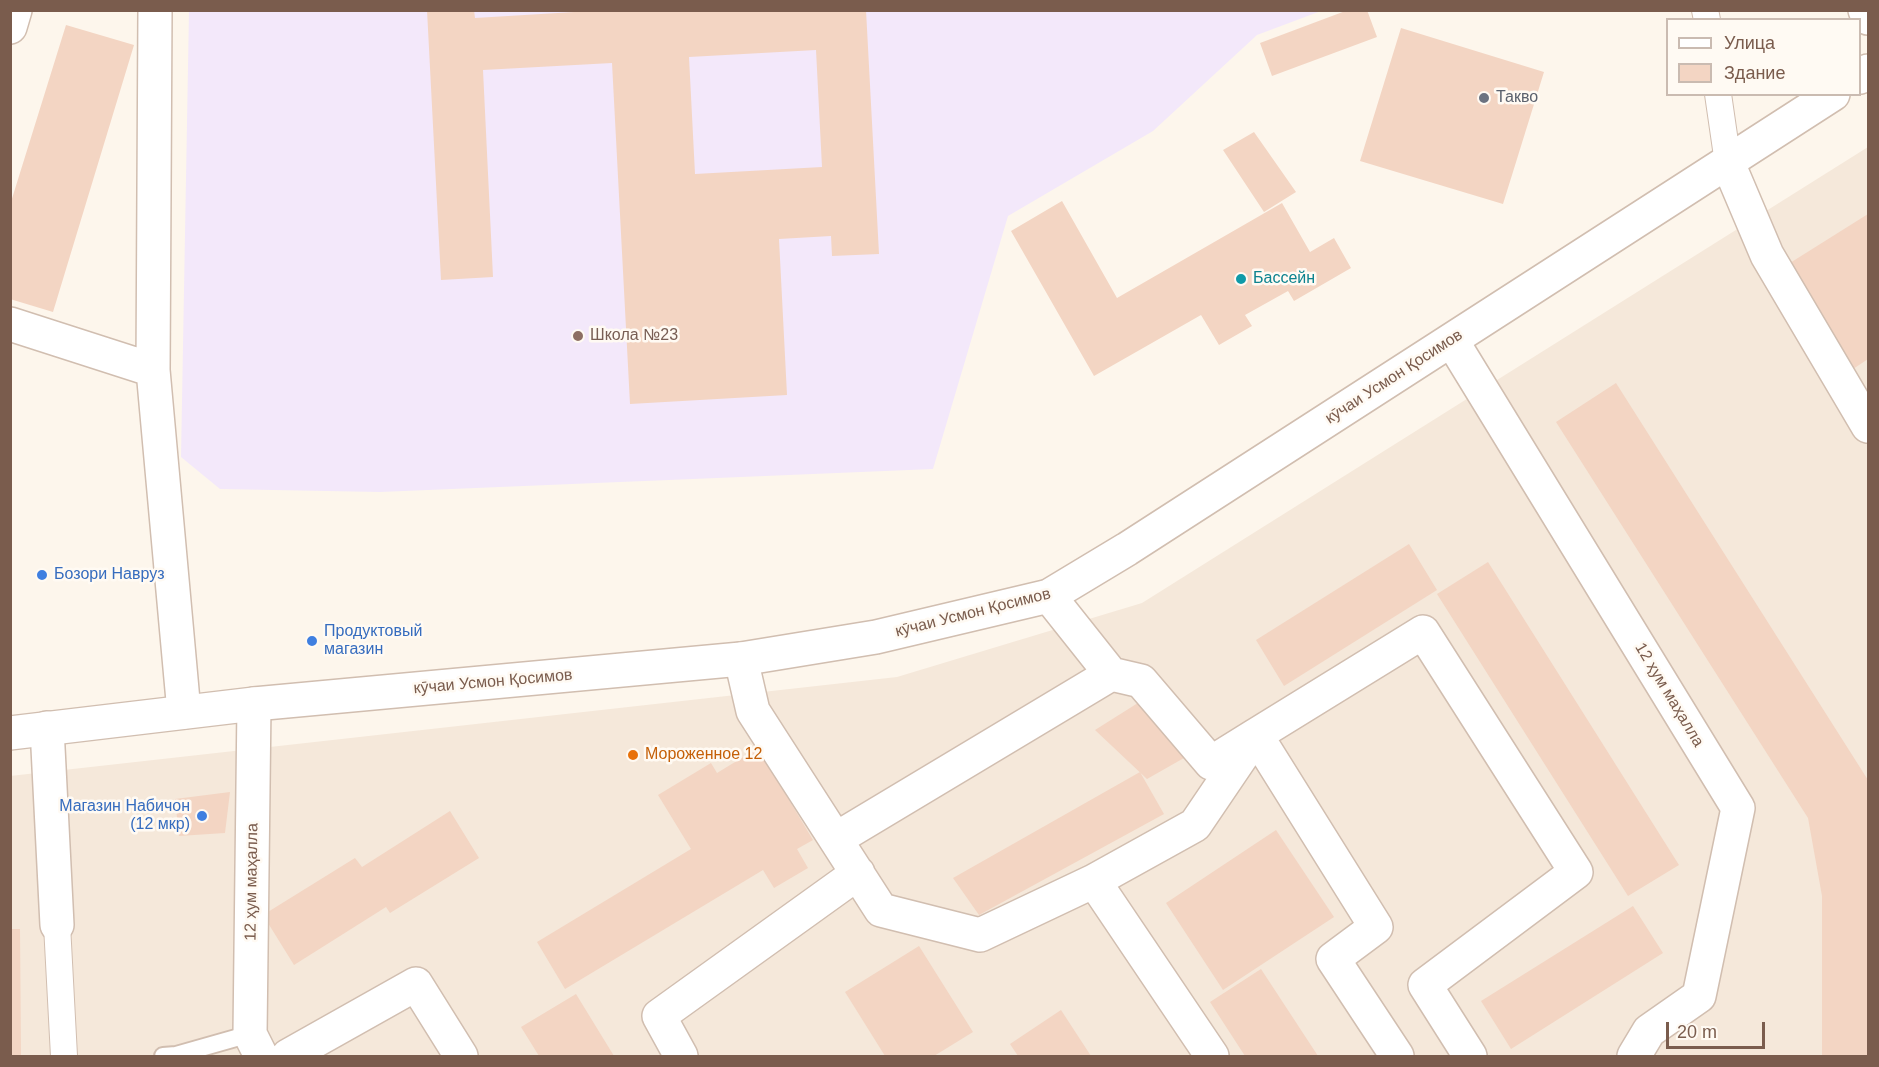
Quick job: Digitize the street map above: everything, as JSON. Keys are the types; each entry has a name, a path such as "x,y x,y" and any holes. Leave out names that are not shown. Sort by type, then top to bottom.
{"street":[{"path":"10,27 15,10"},
{"path":"155,10 153,370 184,712"},
{"path":"1865,10 1869,18"},
{"path":"1718,96 1728,163 1767,255 1869,426"},
{"name":"кӯчаи Усмон Қосимов","path":"10,733 254,704 741,659 876,638 1049,596 1127,549 1830,96"},
{"path":"10,324 153,370"},
{"name":"12 ҳум маҳалла","path":"1452,340 1738,808 1699,996 1649,1031 1634,1056"},
{"path":"1049,596 1111,674 1141,681 1211,763 1423,632 1576,872 1425,985 1470,1056"},
{"path":"741,659 753,711 881,910 980,935 1094,881 1195,825 1256,735"},
{"path":"836,839 1111,674"},
{"name":"12 ҳум маҳалла","path":"254,704 256,1045"},
{"path":"47,728 64,1056"},
{"path":"1256,735 1376,927 1334,959 1396,1056"},
{"path":"681,1056 659,1016 858,873"},
{"path":"1094,881 1212,1056"},
{"path":"288,1056 416,984 461,1056"}],"lane":[{"path":"163,1056 256,1045"}],"shaded area":[{"name":"Школа №23","path":"189,11 1321,11 1257,35 1153,131 1008,216 933,469 380,492 220,489 181,457"},
{"path":"1868,147 1868,1056 11,1056 10,776 897,677 1142,603"}],"building":[{"path":"427,10 474,10 475,18 607,10 866,10 879,254 832,256 831,236 779,239 787,395 630,404 612,63 483,70 493,277 441,280","holes":["816,50 822,167 695,174 689,57"]},
{"path":"1348,10 1367,10 1377,37 1272,76 1260,43"},
{"path":"66,25 134,45 53,312 10,299 10,205"},
{"path":"1401,28 1544,72 1503,204 1360,161"},
{"path":"1254,132 1296,192 1264,212 1223,150"},
{"name":"Бассейн","path":"1062,201 1117,298 1282,203 1310,252 1334,238 1351,268 1294,301 1288,291 1245,315 1252,326 1219,345 1201,315 1094,376 1011,231"},
{"path":"1868,214 1868,359 1847,373 1782,268"},
{"path":"1616,383 1868,780 1868,1056 1822,1056 1822,896 1808,818 1556,422"},
{"path":"1409,544 1437,590 1284,686 1256,640"},
{"path":"1488,562 1679,865 1628,896 1437,594"},
{"path":"1149,696 1191,754 1147,779 1095,730"},
{"path":"758,748 813,840 797,849 808,868 774,888 763,870 565,989 537,942 691,849 658,795 711,763 717,773"},
{"path":"1140,772 1164,814 979,915 953,878"},
{"name":"Магазин Набичон (12 мкр)","path":"230,792 225,833 179,836 175,799"},
{"path":"450,811 479,858 390,913 386,907 294,965 263,915 355,858 362,867"},
{"path":"1276,830 1334,917 1223,990 1166,903"},
{"path":"1633,906 1663,953 1511,1049 1481,1001"},
{"path":"10,929 20,929 21,1056 10,1056"},
{"path":"919,946 973,1032 934,1056 885,1056 845,992"},
{"path":"1261,969 1318,1056 1245,1056 1210,1002"},
{"path":"576,994 614,1056 539,1056 521,1027"},
{"path":"1061,1010 1091,1056 1018,1056 1010,1044"}],"place":[{"name":"Такво","path":"1484,98"},
{"name":"Бассейн","path":"1241,279"},
{"name":"Школа №23","path":"578,336"},
{"name":"Бозори Навруз","path":"42,575"},
{"name":"Продуктовый магазин","path":"312,641"},
{"name":"Мороженное 12","path":"633,755"},
{"name":"Магазин Набичон (12 мкр)","path":"202,816"}]}
